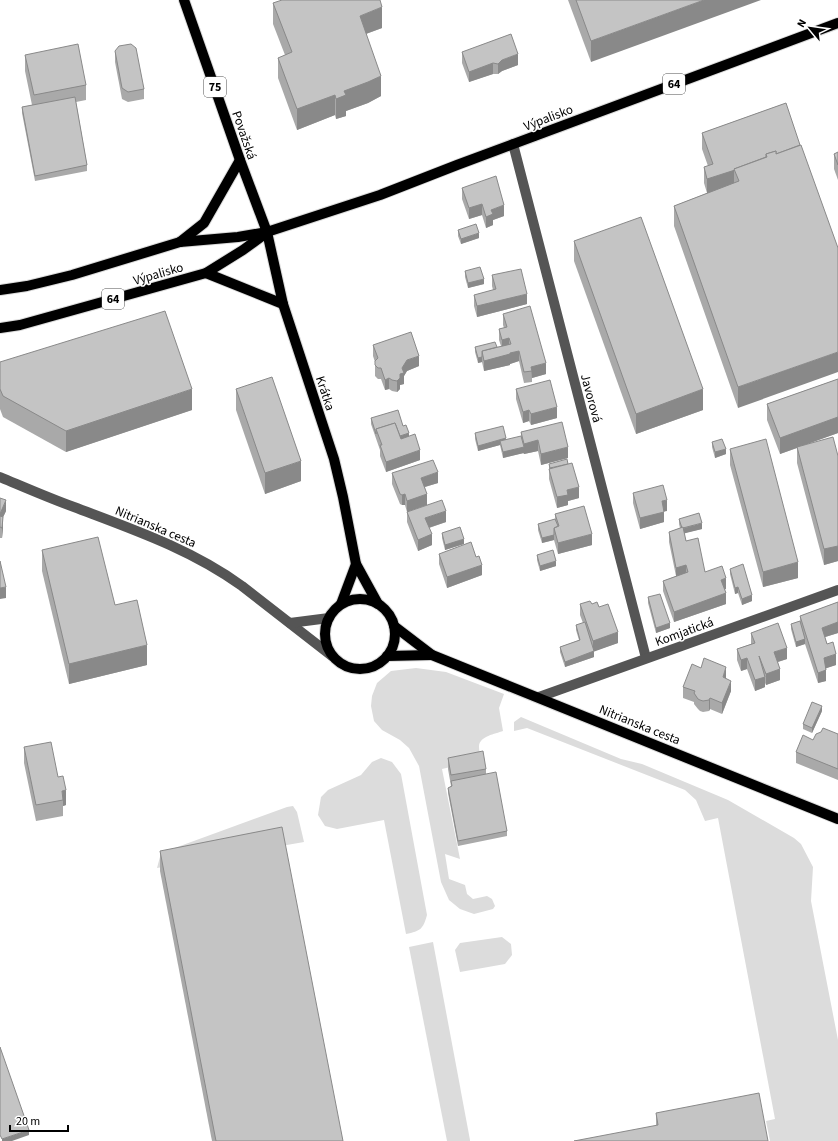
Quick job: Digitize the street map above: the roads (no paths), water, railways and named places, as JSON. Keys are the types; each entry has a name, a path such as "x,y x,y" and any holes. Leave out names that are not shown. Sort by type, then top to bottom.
{"main road":[{"name":"Považská","path":"184,0 267,232"},
{"name":"Výpalisko","path":"0,290 27,286 72,275 180,242 238,237 267,232 380,195 512,144 838,23"},
{"name":"64","path":"180,242 204,223 240,160"},
{"name":"Výpalisko","path":"0,328 20,325 206,273 243,250 267,232"},
{"name":"Krátka","path":"267,232 283,304 334,459 356,564 378,604"},
{"path":"206,273 283,304"},
{"path":"341,604 356,564"},
{"path":"353,599 366,599 378,604 388,613 394,626 394,639 390,651 382,661 371,667 357,669 344,665 332,656 328,650 325,636 326,624 332,612 341,604 353,599"},
{"name":"Nitrianska cesta","path":"394,626 432,655 838,818"},
{"name":"Nitrianska cesta","path":"387,656 432,655"}],"street":[{"name":"Javorová","path":"512,144 646,658"},
{"name":"Nitrianska cesta","path":"0,477 138,532 203,561 228,576 332,656"},
{"name":"Komjatická","path":"539,697 838,590"},
{"path":"290,623 329,618"}]}
